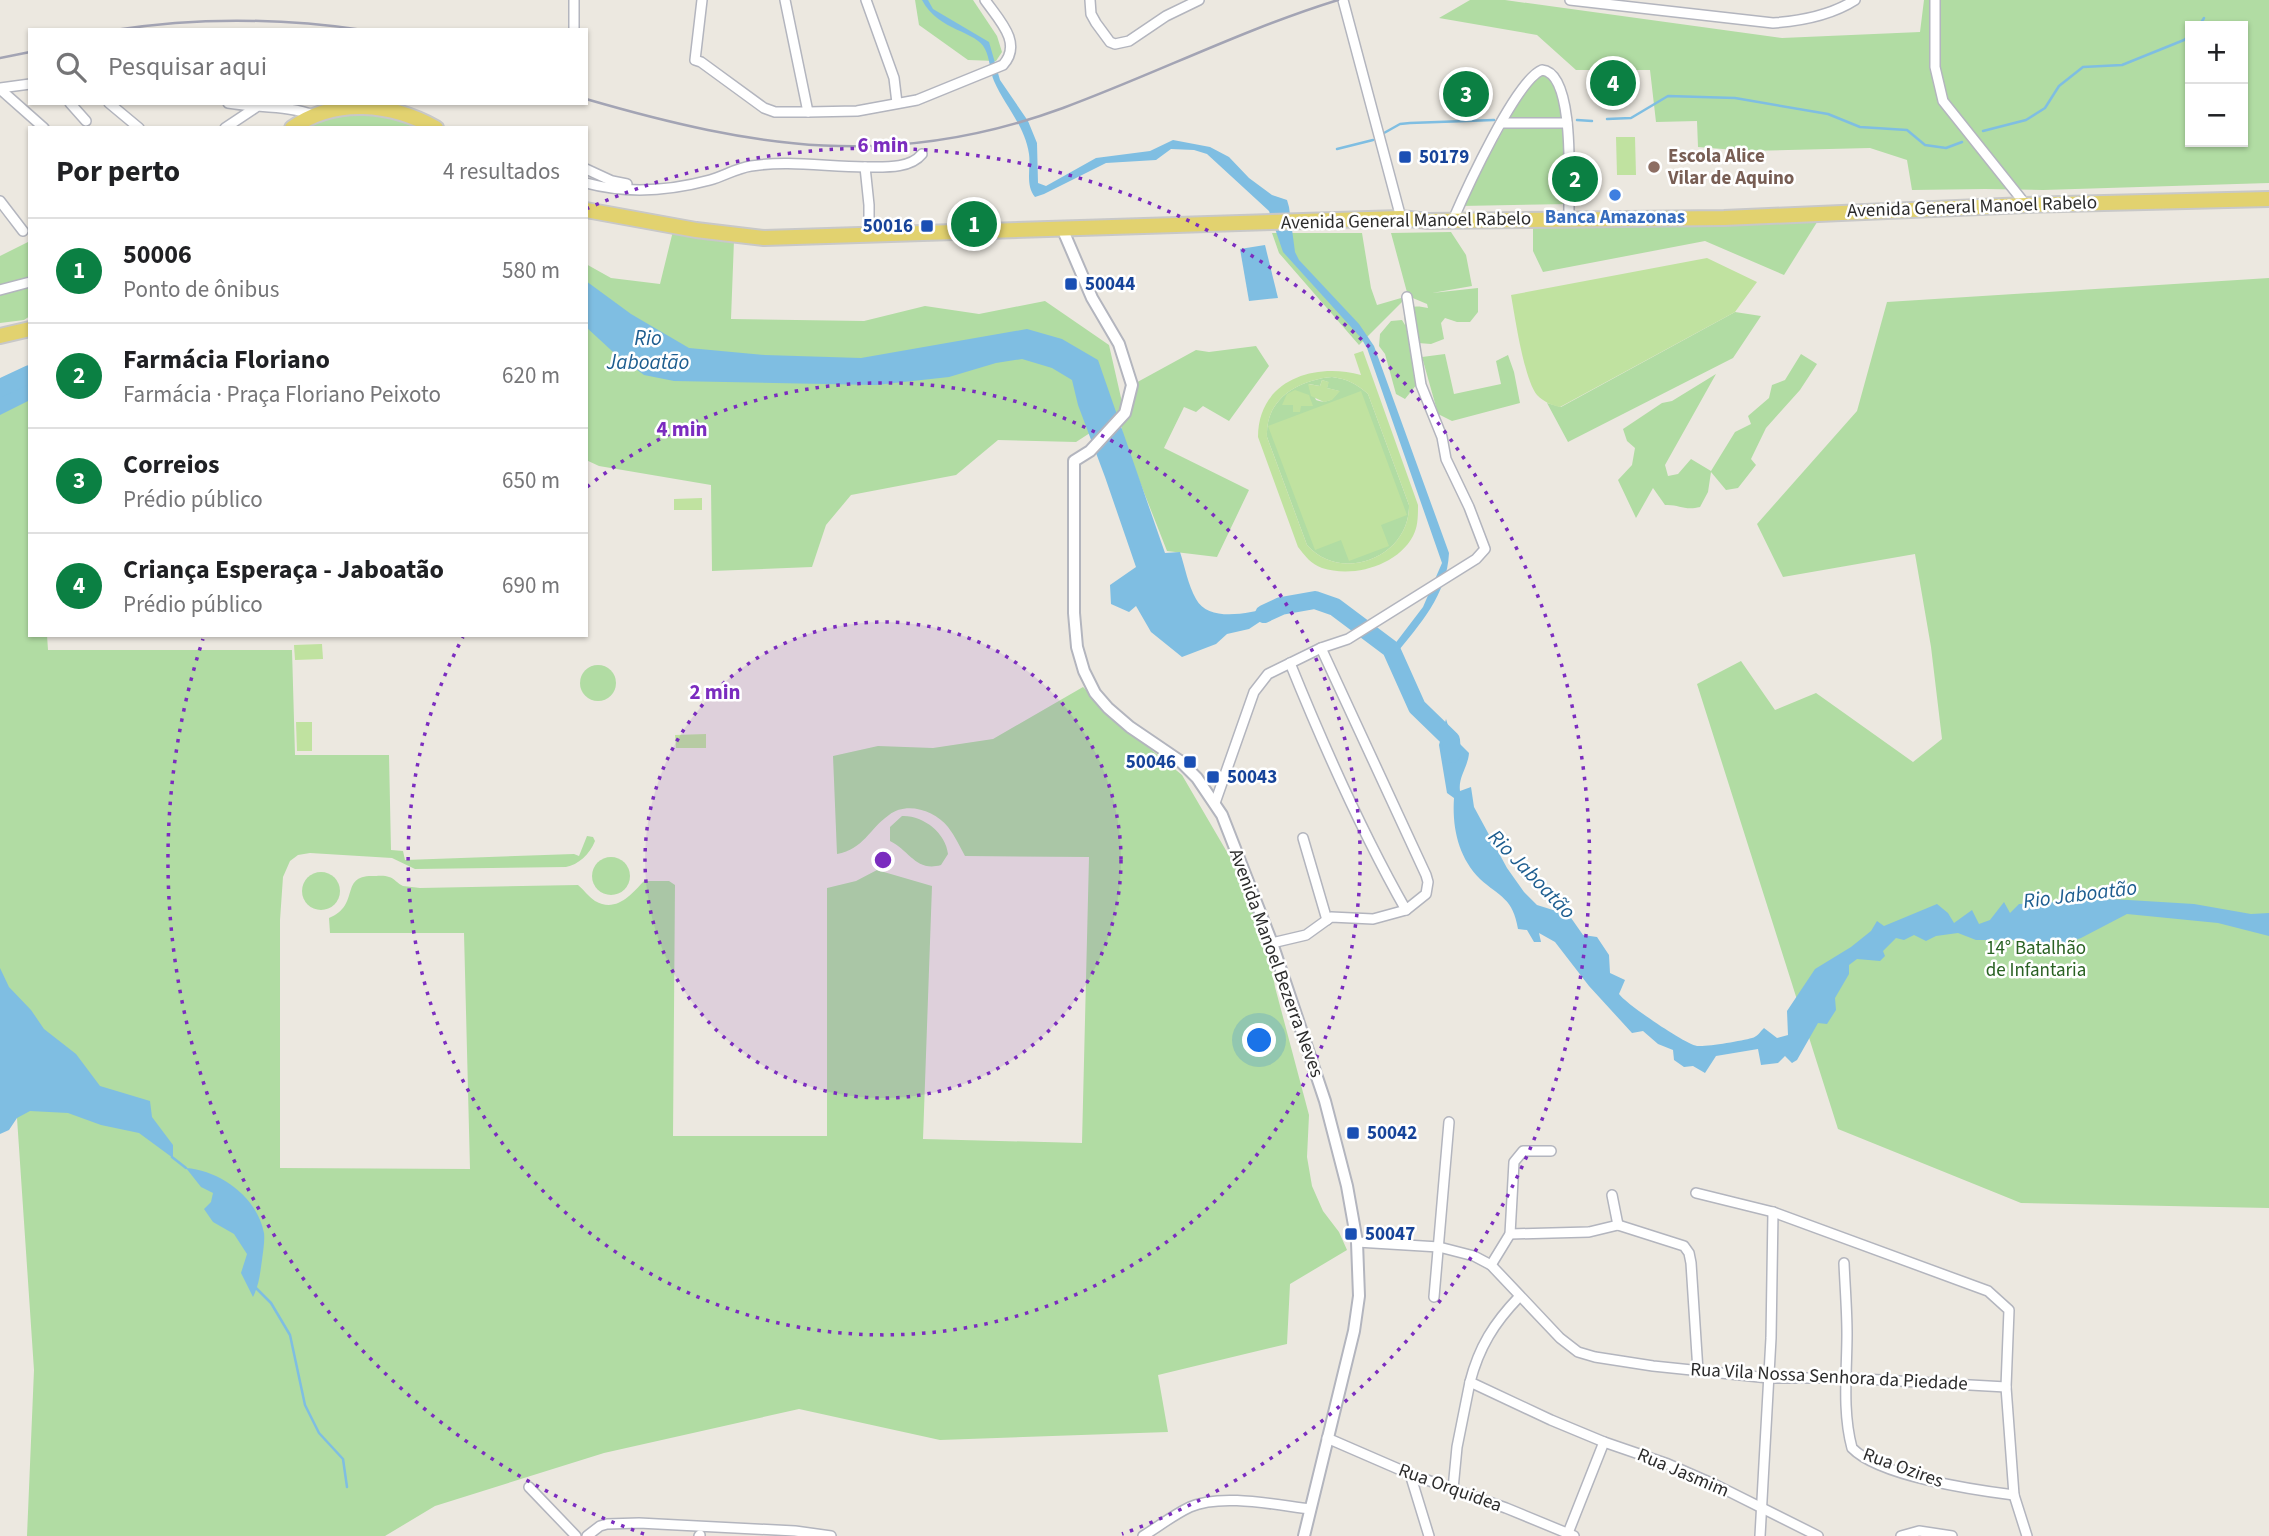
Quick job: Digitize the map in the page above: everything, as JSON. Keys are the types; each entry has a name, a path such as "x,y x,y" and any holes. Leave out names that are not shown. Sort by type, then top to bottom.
{"main road":[{"path":"296,126 316,116 349,107 389,109 431,126"},
{"name":"Avenida General Manoel Rabelo","path":"588,210 696,230 764,238 1401,218 1724,218 2026,205 2269,199"},
{"path":"0,336 28,329"}],"street":[{"path":"574,28 575,0"},
{"path":"702,0 695,61 701,62 764,108 808,112 857,111 917,100 999,68 1009,59 1012,44 1005,28 985,0"},
{"path":"786,0 808,112"},
{"path":"866,0 894,78 897,103"},
{"path":"1090,0 1091,14 1096,23 1115,44 1129,41 1166,16 1199,0"},
{"path":"1343,0 1401,218"},
{"path":"1573,0 1642,5 1773,23 1799,21 1825,14 1855,0"},
{"path":"1935,0 1935,67 1943,101 2026,205"},
{"path":"1453,220 1472,174 1502,123 1532,76 1546,70 1552,74 1560,88 1566,108 1569,219"},
{"path":"0,89 28,84"},
{"path":"0,89 42,126"},
{"path":"72,105 86,121"},
{"path":"111,105 137,126"},
{"path":"239,105 292,110 316,116"},
{"path":"228,126 255,108"},
{"path":"1502,123 1567,123"},
{"path":"588,183 623,189 671,188 753,166 865,167 905,164 917,160 922,154"},
{"path":"865,167 869,234"},
{"path":"588,170 611,181 655,189"},
{"path":"0,201 23,231"},
{"name":"Avenida Manoel Bezerra Neves","path":"1062,228 1092,298 1118,344 1132,385 1121,419 1090,450 1074,461 1074,613 1077,647 1084,671 1095,693 1108,708 1130,727 1180,761 1197,778 1215,803 1258,902 1336,1136 1357,1242 1359,1296 1354,1331 1304,1536"},
{"path":"0,290 28,283"},
{"path":"1215,803 1254,692 1268,674 1321,648 1348,639 1461,569 1485,550 1484,542 1446,459 1442,437 1421,385 1407,297"},
{"path":"1272,943 1306,935 1327,920 1347,916 1373,919 1406,910 1426,894 1428,882 1321,648"},
{"path":"1290,663 1373,849 1406,910"},
{"path":"1303,838 1327,920"},
{"path":"1434,1297 1450,1122"},
{"path":"1491,1265 1510,1234 1514,1162 1523,1151 1550,1151"},
{"path":"1696,1193 1773,1212 1988,1291 2009,1310 2006,1387 2014,1495 2027,1536"},
{"path":"1612,1195 1618,1225"},
{"path":"1760,1536 1769,1377 1773,1212"},
{"path":"1510,1234 1589,1232 1618,1225 1684,1246 1691,1263 1698,1371"},
{"name":"Rua Vila Nossa Senhora da Piedade","path":"1357,1242 1439,1247 1474,1256 1491,1265 1519,1297 1578,1352 1619,1362 1769,1377 1845,1377 2006,1387"},
{"name":"Rua Ozires","path":"1844,1263 1847,1325 1845,1377 1848,1431 1852,1448 1857,1454 1912,1475 1945,1484 2014,1495"},
{"path":"1453,1489 1461,1423 1476,1360 1490,1330 1519,1297"},
{"name":"Rua Jasmim","path":"1470,1382 1604,1442 1668,1464 1761,1506 1818,1536"},
{"name":"Rua Orquidea","path":"1327,1438 1410,1474 1571,1535"},
{"path":"1571,1535 1604,1442"},
{"path":"1410,1474 1429,1536"},
{"path":"530,1487 576,1536"},
{"path":"1143,1536 1184,1510 1203,1502 1310,1508"},
{"path":"587,1536 600,1526 618,1523 795,1531 831,1536"},
{"path":"700,1536 706,1526"},
{"path":"1901,1536 1919,1531 1952,1536"}],"green space":[{"path":"915,0 973,0 997,36 1002,52 996,61 968,60 919,25"},
{"path":"1470,0 1505,0 1782,38 1920,32 1924,0 2269,0 2269,183 2043,190 1912,190 1907,160 1870,148 1747,151 1698,147 1697,121 1656,122 1650,70 1576,70 1537,35 1439,18"},
{"path":"1534,75 1552,75 1568,123 1571,204 1461,206"},
{"path":"354,111 389,114 416,126 312,126 323,117"},
{"path":"1616,137 1635,137 1636,175 1617,175"},
{"path":"1819,219 1784,275 1705,241 1543,272 1533,251 1533,227 1729,225"},
{"path":"673,231 734,240 731,319 864,321 925,306 979,314 1045,301 1109,345 1124,411 1076,442 998,440 956,475 851,495 826,525 812,567 712,571 711,485 599,466 588,461 588,265 611,278 660,284"},
{"path":"1451,232 1466,255 1472,286 1432,293 1478,288 1478,312 1470,322 1445,318 1441,323 1444,339 1431,344 1418,343 1407,330 1417,384 1405,399 1396,394 1385,354 1379,346 1380,334 1391,321 1402,320 1405,325 1404,311 1415,307 1428,308 1427,304 1408,296 1391,233"},
{"path":"1272,233 1362,233 1371,288 1377,305 1408,296 1359,345 1279,253"},
{"path":"28,242 28,317 24,320 0,323 0,256"},
{"path":"1707,258 1757,282 1735,312 1560,407 1542,400 1537,395 1524,362 1511,295"},
{"name":"14° Batalhão de Infantaria","path":"2269,278 2269,1208 2021,1203 1838,1129 1697,684 1741,661 1775,710 1816,693 1913,762 1942,739 1931,647 1915,554 1783,577 1757,524 1857,411 1887,302"},
{"path":"1735,312 1761,316 1733,358 1568,442 1547,403 1561,407"},
{"path":"1256,346 1269,366 1229,421 1203,406 1196,412 1184,407 1164,448 1249,490 1217,557 1167,551 1123,439 1121,419 1132,385 1196,350 1209,352"},
{"path":"1363,351 1418,505 1417,521 1415,533 1406,546 1385,562 1360,570 1334,571 1315,564 1298,547 1258,437 1260,418 1267,402 1278,389 1307,374 1325,371 1361,375 1354,354","holes":["1337,378 1351,382 1368,394 1409,505 1406,523 1398,539 1386,551 1371,559 1354,563 1337,563 1321,557 1307,545 1267,437 1272,412 1286,394 1307,382"]},
{"path":"1445,354 1454,394 1501,384 1496,361 1508,355 1520,403 1452,421 1438,414 1422,357"},
{"path":"1801,354 1817,364 1800,390 1766,428 1751,459 1756,465 1738,488 1726,490 1711,472 1708,492 1700,507 1690,508 1665,505 1653,488 1636,518 1618,480 1632,465 1635,448 1627,441 1623,429 1662,403 1672,401 1716,374 1665,465 1668,476 1678,474 1691,459 1711,471 1735,432 1751,424 1748,416 1769,398 1772,385 1785,380"},
{"path":"1319,379 1342,379 1368,394 1409,505 1406,523 1398,539 1386,551 1371,559 1337,563 1321,557 1307,545 1267,437 1268,424 1278,402 1296,387","holes":["1322,380 1328,382 1327,388 1339,391 1324,402 1316,400 1309,384 1320,386"]},
{"path":"1322,380 1329,382 1327,388 1340,391 1332,400 1324,402 1311,396 1308,384 1320,386"},
{"path":"1295,390 1309,395 1313,406 1301,406 1300,412 1293,412 1293,405 1282,405 1287,394"},
{"path":"1361,391 1407,515 1381,525 1389,546 1349,561 1341,540 1315,550 1268,426"},
{"path":"28,398 28,637 47,637 48,650 292,650 295,755 389,755 391,850 403,851 405,860 574,854 579,856 587,836 593,837 595,841 583,858 566,867 415,869 392,858 310,853 298,855 290,861 283,877 280,920 280,1168 470,1169 464,933 330,933 329,918 345,906 356,881 362,877 379,876 391,878 403,886 420,888 578,885 595,901 610,905 622,901 644,881 669,881 675,885 673,1136 827,1136 827,888 856,881 877,870 932,886 923,1139 1082,1143 1089,857 965,856 942,821 928,812 912,808 889,815 854,848 837,854 833,756 878,746 933,748 993,739 1083,687 1126,729 1182,775 1262,912 1275,987 1309,1115 1307,1157 1312,1186 1323,1211 1339,1232 1347,1250 1290,1284 1287,1344 1158,1375 1168,1432 940,1440 799,1409 604,1453 435,1506 385,1536 27,1536 34,1370 17,1118 0,1096 0,407"},
{"path":"702,498 702,510 674,510 674,499"},
{"path":"322,644 323,659 295,660 294,645"},
{"path":"598,665 611,670 616,683 611,696 598,701 585,696 580,683 585,670"},
{"path":"296,722 312,722 312,751 297,751"},
{"path":"706,734 706,748 676,748 675,735"},
{"path":"902,816 925,822 938,832 948,854 941,865 925,866 890,841 890,827"},
{"path":"611,857 624,863 630,876 624,889 611,895 598,889 592,876 598,863"},
{"path":"321,872 334,878 340,891 334,904 321,910 308,904 302,891 308,878"}],"water":[{"path":"922,0 928,0 933,9 989,42 1000,80 1028,121 1037,143 1038,183 1046,186 1096,158 1150,151 1173,140 1210,147 1229,157 1249,178 1272,195 1287,200 1295,252 1299,260 1359,324 1374,346 1449,553 1438,596 1395,655 1391,649 1423,607 1442,563 1367,348 1361,338 1283,252 1269,211 1207,154 1194,150 1171,149 1156,160 1106,163 1035,197 1029,182 1027,144 994,81 985,49 974,38 937,18"},
{"path":"1265,245 1278,298 1249,301 1240,249"},
{"name":"Rio Jaboatão","path":"588,282 631,314 689,348 765,355 861,358 1027,329 1062,339 1098,360 1165,553 1180,552 1196,599 1203,607 1225,614 1252,612 1287,604 1249,629 1227,634 1216,644 1182,657 1151,632 1136,606 1129,612 1111,604 1110,585 1136,567 1078,405 1072,380 1052,368 1022,359 996,363 949,377 876,385 674,381 644,375 588,329"},
{"path":"28,380 28,401 0,415 0,385"},
{"path":"1446,719 1451,735 1469,753 1460,781 1460,791 1471,787 1474,807 1507,868 1524,892 1537,905 1569,915 1583,935 1597,937 1609,955 1610,973 1625,980 1619,994 1656,1023 1697,1046 1752,1038 1764,1028 1777,1038 1788,1035 1787,1011 1815,969 1851,947 1871,931 1877,921 1884,926 1937,904 1948,913 1954,923 1972,910 1979,924 1990,920 2004,902 2010,913 2019,904 2112,899 2194,904 2251,914 2269,913 2269,936 2218,923 2127,914 2081,938 2046,950 2028,947 2013,940 1976,940 1958,933 1936,936 1926,941 1914,935 1904,940 1896,938 1883,951 1885,956 1880,961 1857,959 1849,965 1849,974 1835,998 1836,1010 1827,1024 1818,1023 1797,1060 1792,1063 1785,1056 1778,1063 1761,1065 1758,1049 1716,1056 1705,1073 1693,1066 1684,1067 1674,1060 1673,1050 1658,1044 1643,1031 1632,1033 1589,986 1555,942 1539,933 1541,942 1534,942 1527,930 1518,929 1509,904 1472,870 1458,841 1454,798 1447,793 1439,745"},
{"path":"0,968 9,987 31,1010 44,1029 76,1054 100,1086 150,1101 152,1117 173,1145 173,1158 139,1133 101,1125 68,1113 30,1111 17,1118 9,1130 0,1134"},
{"path":"186,1168 212,1174 224,1180 236,1188 254,1208 264,1233 264,1246 253,1297 241,1273 247,1254 234,1234 213,1222 204,1209 211,1202 213,1193 201,1187"}],"waterway":[{"path":"1983,131 2026,120 2045,108 2059,86 2083,67 2122,65 2185,39"},
{"path":"1607,119 1631,118 1668,96 1735,98 1828,114 1860,127 1907,130 1925,145 1946,148 1962,142"},
{"path":"1384,133 1400,124 1494,120"},
{"path":"1577,120 1592,121"},
{"path":"1337,149 1373,140"},
{"name":"Rio Jaboatão","path":"0,388 28,375"},
{"name":"Rio Jaboatão","path":"1264,614 1281,606 1315,600 1335,607 1391,649 1417,707 1451,740 1452,754"},
{"path":"172,1157 186,1168"},
{"path":"256,1288 271,1303 290,1335 305,1405 319,1433 343,1459 347,1487"}],"railway":[{"path":"588,100 708,130 766,140 881,146 940,140 1000,128 1063,108 1268,24 1338,0"},
{"path":"130,28 208,21 270,21 348,28"},
{"path":"0,58 28,52"}],"place":[{"name":"Criança Esperaça - Jaboatão","path":"1613,83"},
{"name":"Correios","path":"1466,94"},
{"name":"50179","path":"1405,157"},
{"name":"Escola Alice Vilar de Aquino","path":"1654,167"},
{"name":"Farmácia Floriano","path":"1575,179"},
{"name":"Banca Amazonas","path":"1615,195"},
{"name":"50006","path":"974,224"},
{"name":"50016","path":"927,226"},
{"name":"50044","path":"1071,284"},
{"name":"50046","path":"1190,762"},
{"name":"50043","path":"1213,777"},
{"name":"50042","path":"1353,1133"},
{"name":"50047","path":"1351,1234"}]}
